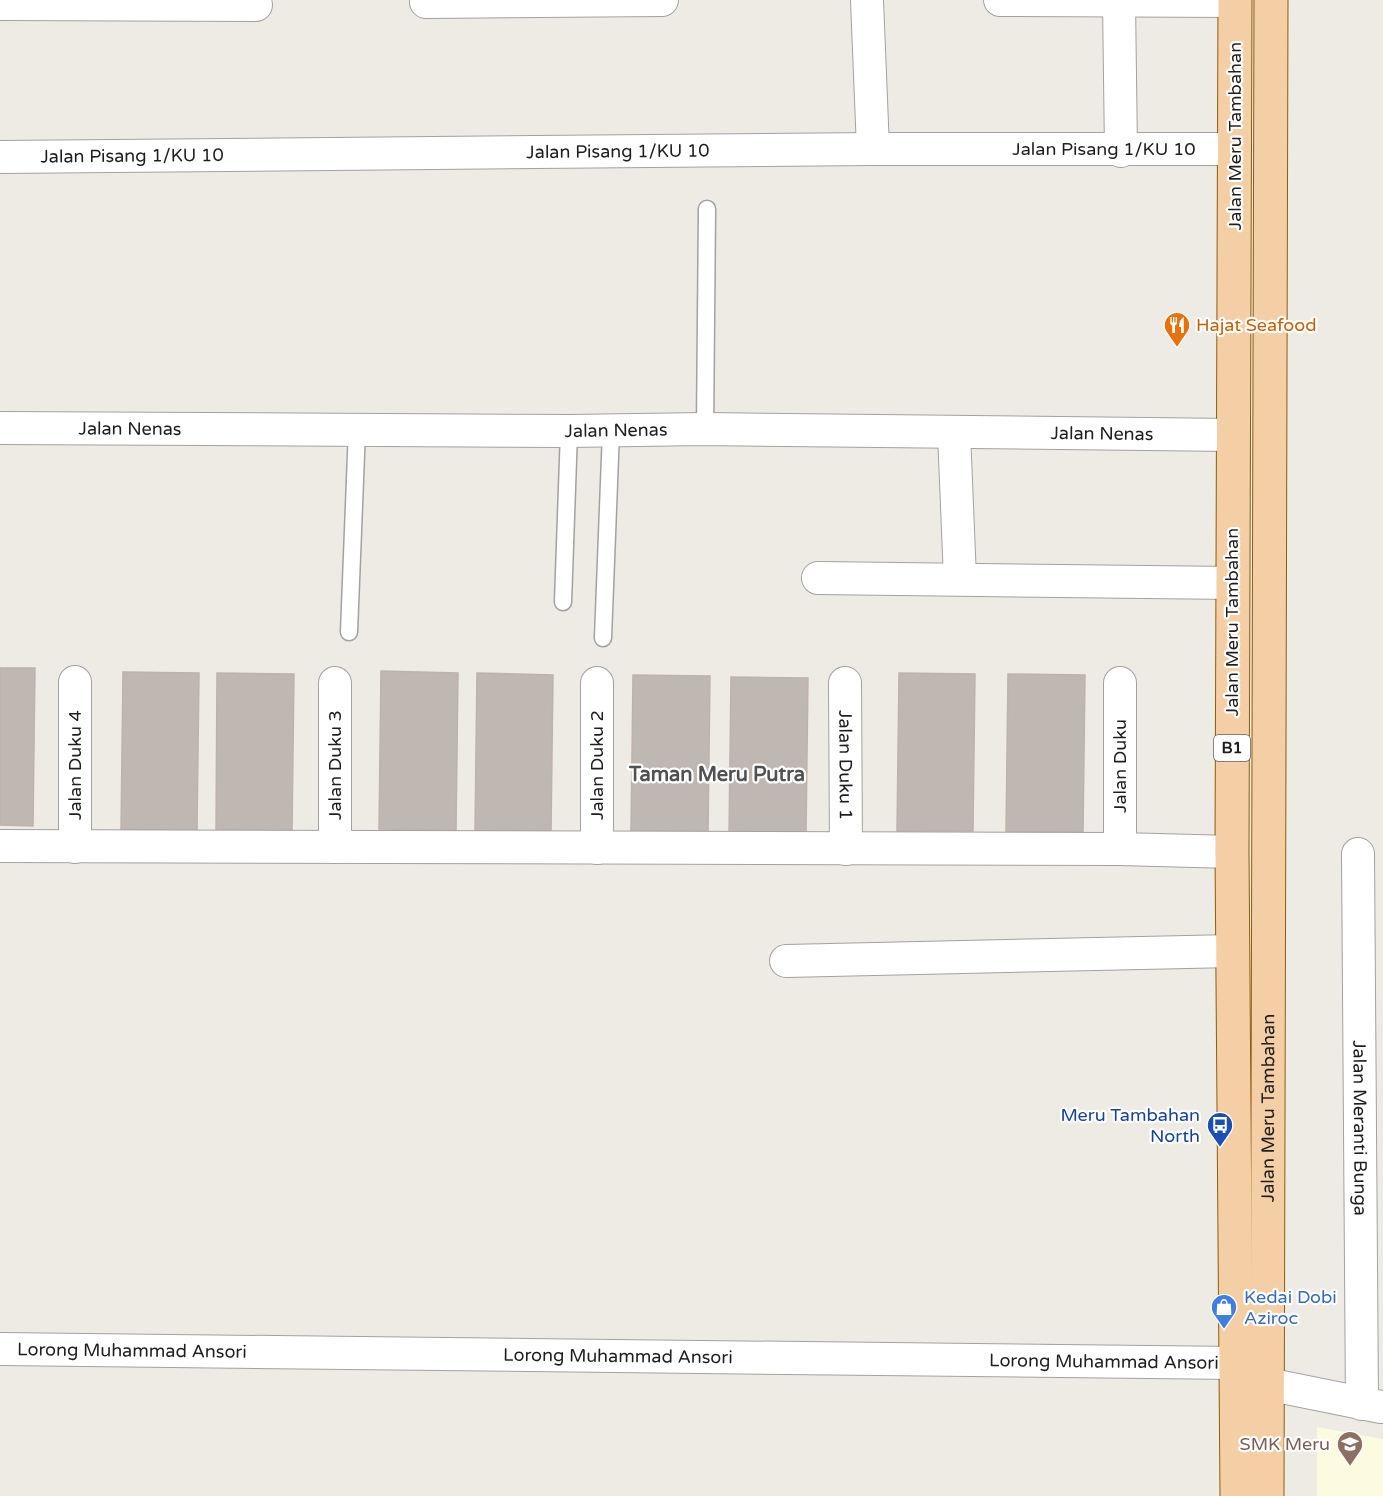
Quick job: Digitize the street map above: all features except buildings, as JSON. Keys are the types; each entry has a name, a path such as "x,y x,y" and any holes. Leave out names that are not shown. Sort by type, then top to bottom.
{"main road":[{"name":"Jalan Meru Tambahan","path":"1267,1496 1271,0"},
{"name":"Jalan Meru Tambahan","path":"1235,1 1232,852 1237,1496"}],"street":[{"path":"426,3 662,0"},
{"path":"867,0 873,149"},
{"path":"1000,0 1235,1"},
{"path":"1119,2 1121,151"},
{"path":"0,4 256,5"},
{"name":"Jalan Pisang 1/KU 10","path":"0,157 873,149 1121,151 1235,149"},
{"name":"Jalan Nenas","path":"0,428 569,431 705,429 1233,435"},
{"path":"954,433 960,579"},
{"path":"818,578 1233,583"},
{"name":"Jalan Duku 4","path":"75,682 75,847"},
{"name":"Jalan Duku 3","path":"335,683 335,847"},
{"name":"Jalan Duku 2","path":"597,683 597,848"},
{"name":"Jalan Duku 1","path":"845,683 846,849"},
{"name":"Jalan Duku","path":"1120,683 1120,849"},
{"path":"0,846 1120,849 1232,852"},
{"name":"Jalan Meranti Bunga","path":"1358,854 1372,1406"},
{"path":"786,961 1233,951"},
{"name":"Lorong Muhammad Ansori","path":"0,1349 1237,1363"},
{"path":"1267,1384 1372,1406"}],"lane":[{"path":"705,429 707,209"},
{"path":"349,632 357,429"},
{"path":"563,602 569,431"},
{"path":"603,638 610,431"}],"shaded area":[{"name":"SMK Meru","path":"1317,1427 1383,1439 1383,1496 1317,1496"}],"place":[{"name":"Hajat Seafood","path":"1177,348"},
{"name":"Meru Tambahan North","path":"1220,1148"},
{"name":"Kedai Dobi Aziroc","path":"1224,1330"},
{"name":"SMK Meru","path":"1350,1467"}],"district":[{"name":"Taman Meru Putra","path":"717,775"}]}
